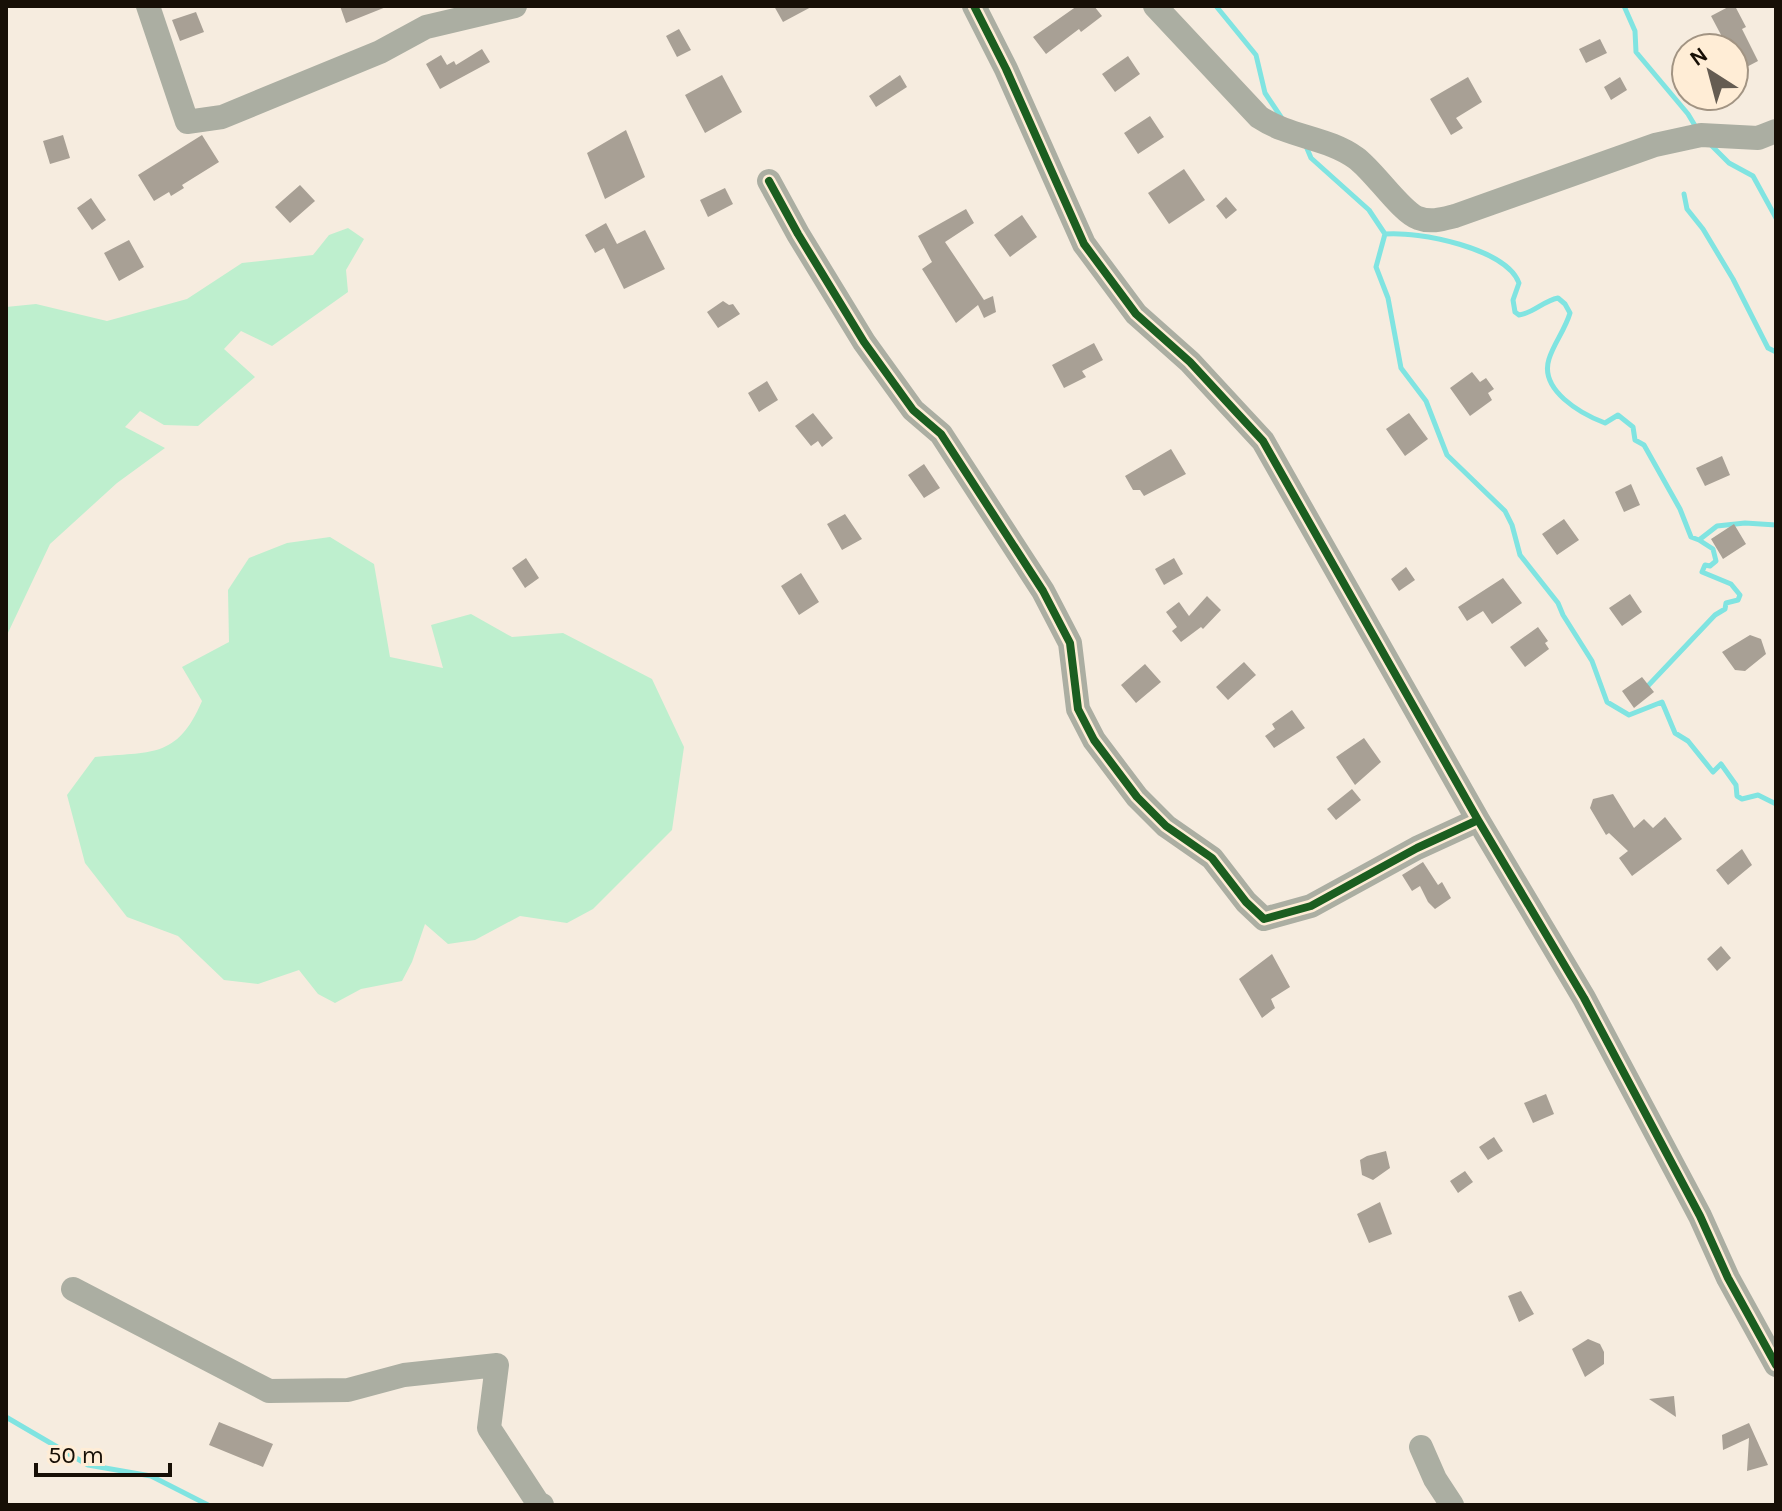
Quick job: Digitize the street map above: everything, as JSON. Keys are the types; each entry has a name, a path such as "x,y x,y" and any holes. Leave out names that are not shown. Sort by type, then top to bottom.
{"street":[{"path":"148,6 187,122 222,117 380,52 426,27 515,6"},
{"path":"974,6 1006,69 1084,244 1136,314 1190,362 1263,441 1478,820 1584,998 1776,1365"},
{"path":"1155,6 1259,117 1277,128 1338,147 1358,160 1416,218 1432,221 1455,216 1655,145 1701,135 1758,138 1776,131"},
{"path":"769,181 864,342 913,410 941,434 1043,591 1070,643 1078,709 1094,740 1137,797 1166,826 1212,858 1246,902 1264,919 1311,906 1417,848 1478,820"},
{"path":"73,1289 269,1391 348,1390 404,1375 497,1365 489,1428 542,1505"},
{"path":"1421,1447 1435,1479 1452,1505"}],"green space":[{"path":"348,228 364,239 346,270 348,292 272,346 241,331 224,349 255,377 198,426 164,425 140,411 125,427 165,448 117,483 50,544 6,637 6,307 36,304 107,321 187,299 242,263 313,255 329,235"},
{"path":"330,537 374,564 390,657 443,668 431,625 471,614 512,637 563,633 652,679 684,747 672,830 593,909 567,923 520,916 475,940 448,944 425,924 402,981 361,989 335,1003 318,994 299,970 258,984 224,980 178,936 127,917 85,863 67,795 95,757 160,749 182,734 202,701 182,667 229,642 228,590 249,558 287,543"}],"building":[{"path":"340,6 386,6 386,7 346,23"},
{"path":"774,6 813,6 783,22"},
{"path":"1077,6 1094,6 1102,16 1046,54 1033,37"},
{"path":"1735,6 1746,27 1742,29 1744,32 1720,32 1711,16"},
{"path":"196,12 204,32 180,41 172,20"},
{"path":"679,29 691,50 677,57 666,36"},
{"path":"1600,39 1607,53 1586,63 1579,49"},
{"path":"1750,45 1758,61 1750,65"},
{"path":"482,49 490,62 440,89 426,64 441,55 447,65 454,61 456,65"},
{"path":"1128,56 1140,74 1115,92 1102,74"},
{"path":"722,75 742,112 705,133 685,95"},
{"path":"900,75 907,87 876,107 869,96"},
{"path":"1468,77 1482,102 1456,118 1463,128 1451,135 1430,99"},
{"path":"1620,77 1627,90 1611,100 1604,87"},
{"path":"1150,116 1164,137 1138,154 1124,133"},
{"path":"626,130 645,177 605,199 587,153"},
{"path":"63,135 70,158 50,164 43,141"},
{"path":"202,135 219,162 182,185 184,188 171,196 169,192 154,201 138,175"},
{"path":"1184,169 1205,200 1169,224 1148,193"},
{"path":"300,185 315,201 290,223 275,207"},
{"path":"725,188 733,204 708,217 700,200"},
{"path":"1226,197 1237,210 1226,219 1216,206"},
{"path":"91,198 106,220 92,230 77,208"},
{"path":"966,209 974,223 945,242 984,300 993,296 996,312 984,318 978,305 956,323 922,269 932,262 918,236"},
{"path":"1022,215 1037,237 1010,257 994,235"},
{"path":"606,223 617,244 645,230 665,269 624,289 604,248 595,253 585,235"},
{"path":"129,240 144,267 119,281 104,253"},
{"path":"723,301 733,304 740,314 718,328 707,312"},
{"path":"1094,343 1103,360 1082,371 1086,377 1064,388 1052,365"},
{"path":"1472,372 1480,382 1486,378 1494,389 1488,393 1492,400 1470,416 1450,388"},
{"path":"767,381 778,400 759,412 748,393"},
{"path":"813,413 833,438 822,447 818,441 811,446 795,426"},
{"path":"1409,413 1428,439 1405,456 1386,429"},
{"path":"1171,449 1186,474 1144,496 1140,490 1133,490 1125,476"},
{"path":"1722,456 1730,475 1705,486 1696,468"},
{"path":"924,464 940,488 924,498 908,475"},
{"path":"1631,484 1640,505 1624,512 1615,492"},
{"path":"845,514 862,539 842,550 827,524"},
{"path":"1564,519 1579,540 1557,555 1542,534"},
{"path":"1734,524 1746,544 1723,559 1711,539"},
{"path":"526,558 539,578 525,588 512,568"},
{"path":"1174,558 1183,574 1164,585 1155,569"},
{"path":"1406,567 1415,580 1399,591 1391,579"},
{"path":"801,573 819,602 799,615 781,586"},
{"path":"1503,578 1522,603 1492,624 1483,611 1467,621 1458,607"},
{"path":"1630,594 1642,612 1622,626 1609,608"},
{"path":"1207,596 1221,610 1203,629 1201,627 1181,642 1172,631 1177,627 1166,612 1179,602 1189,616"},
{"path":"1538,627 1548,641 1545,643 1549,649 1525,667 1510,647"},
{"path":"1750,635 1761,639 1766,654 1745,671 1735,670 1722,652"},
{"path":"1244,662 1256,675 1228,700 1216,687"},
{"path":"1145,664 1161,682 1136,703 1121,685"},
{"path":"1642,677 1654,692 1634,708 1622,691"},
{"path":"1292,710 1305,728 1274,748 1265,736 1275,729 1272,724"},
{"path":"1364,738 1381,762 1355,785 1336,757"},
{"path":"1352,789 1361,800 1336,820 1327,809"},
{"path":"1613,794 1634,828 1644,819 1653,828 1665,817 1682,839 1632,876 1619,858 1628,851 1609,833 1606,835 1590,808 1593,799"},
{"path":"1742,849 1752,865 1728,885 1716,870"},
{"path":"1423,862 1438,885 1442,882 1451,898 1435,909 1420,886 1412,891 1402,875"},
{"path":"1721,946 1731,958 1717,971 1707,959"},
{"path":"1272,954 1290,987 1271,999 1275,1008 1262,1018 1239,979"},
{"path":"1546,1094 1554,1114 1533,1123 1524,1103"},
{"path":"1494,1137 1503,1151 1488,1160 1479,1147"},
{"path":"1386,1151 1390,1168 1373,1180 1362,1175 1360,1160"},
{"path":"1465,1171 1473,1182 1458,1193 1450,1181"},
{"path":"1380,1202 1392,1234 1369,1243 1357,1214"},
{"path":"1521,1291 1534,1314 1519,1322 1508,1296"},
{"path":"1588,1339 1600,1344 1604,1364 1585,1377 1572,1349"},
{"path":"1674,1396 1676,1417 1649,1399"},
{"path":"219,1422 273,1444 263,1467 209,1445"},
{"path":"1749,1423 1768,1465 1747,1471 1749,1438 1723,1450 1722,1435"}],"waterway":[{"path":"1216,6 1256,55 1265,93 1281,117"},
{"path":"1624,6 1635,31 1636,52 1697,129"},
{"path":"1711,145 1729,163 1753,176 1776,218"},
{"path":"1306,146 1311,158 1369,210 1385,234 1418,235 1460,244 1497,260 1511,271 1519,283 1513,300 1515,312 1519,315 1558,298 1565,304 1570,313 1549,359 1550,381 1564,399 1585,414 1605,423 1618,415 1633,427 1635,440 1644,445 1680,509 1691,537 1699,540 1717,526 1745,523 1776,525"},
{"path":"1684,194 1687,209 1733,279 1768,348 1776,352"},
{"path":"1385,234 1376,267 1388,298 1401,368 1426,401 1447,455 1505,511 1520,555 1558,603 1592,661 1607,702 1629,715 1662,702 1675,733 1688,741 1713,772 1721,764 1736,785 1737,796 1742,799 1758,795 1776,804"},
{"path":"1644,690 1715,615 1725,609 1726,603 1738,600 1740,595 1731,584 1702,572 1705,565 1710,566 1716,561 1713,549 1699,540"},
{"path":"6,1417 88,1465 151,1476 208,1505"}],"cycle path":[{"path":"974,6 1006,69 1084,244 1136,314 1190,362 1263,441 1478,820 1584,998 1776,1365"},
{"path":"769,181 864,342 913,410 941,434 1043,591 1070,643 1078,709 1094,740 1137,797 1166,826 1212,858 1246,902 1264,919 1311,906 1417,848 1478,820"}]}
